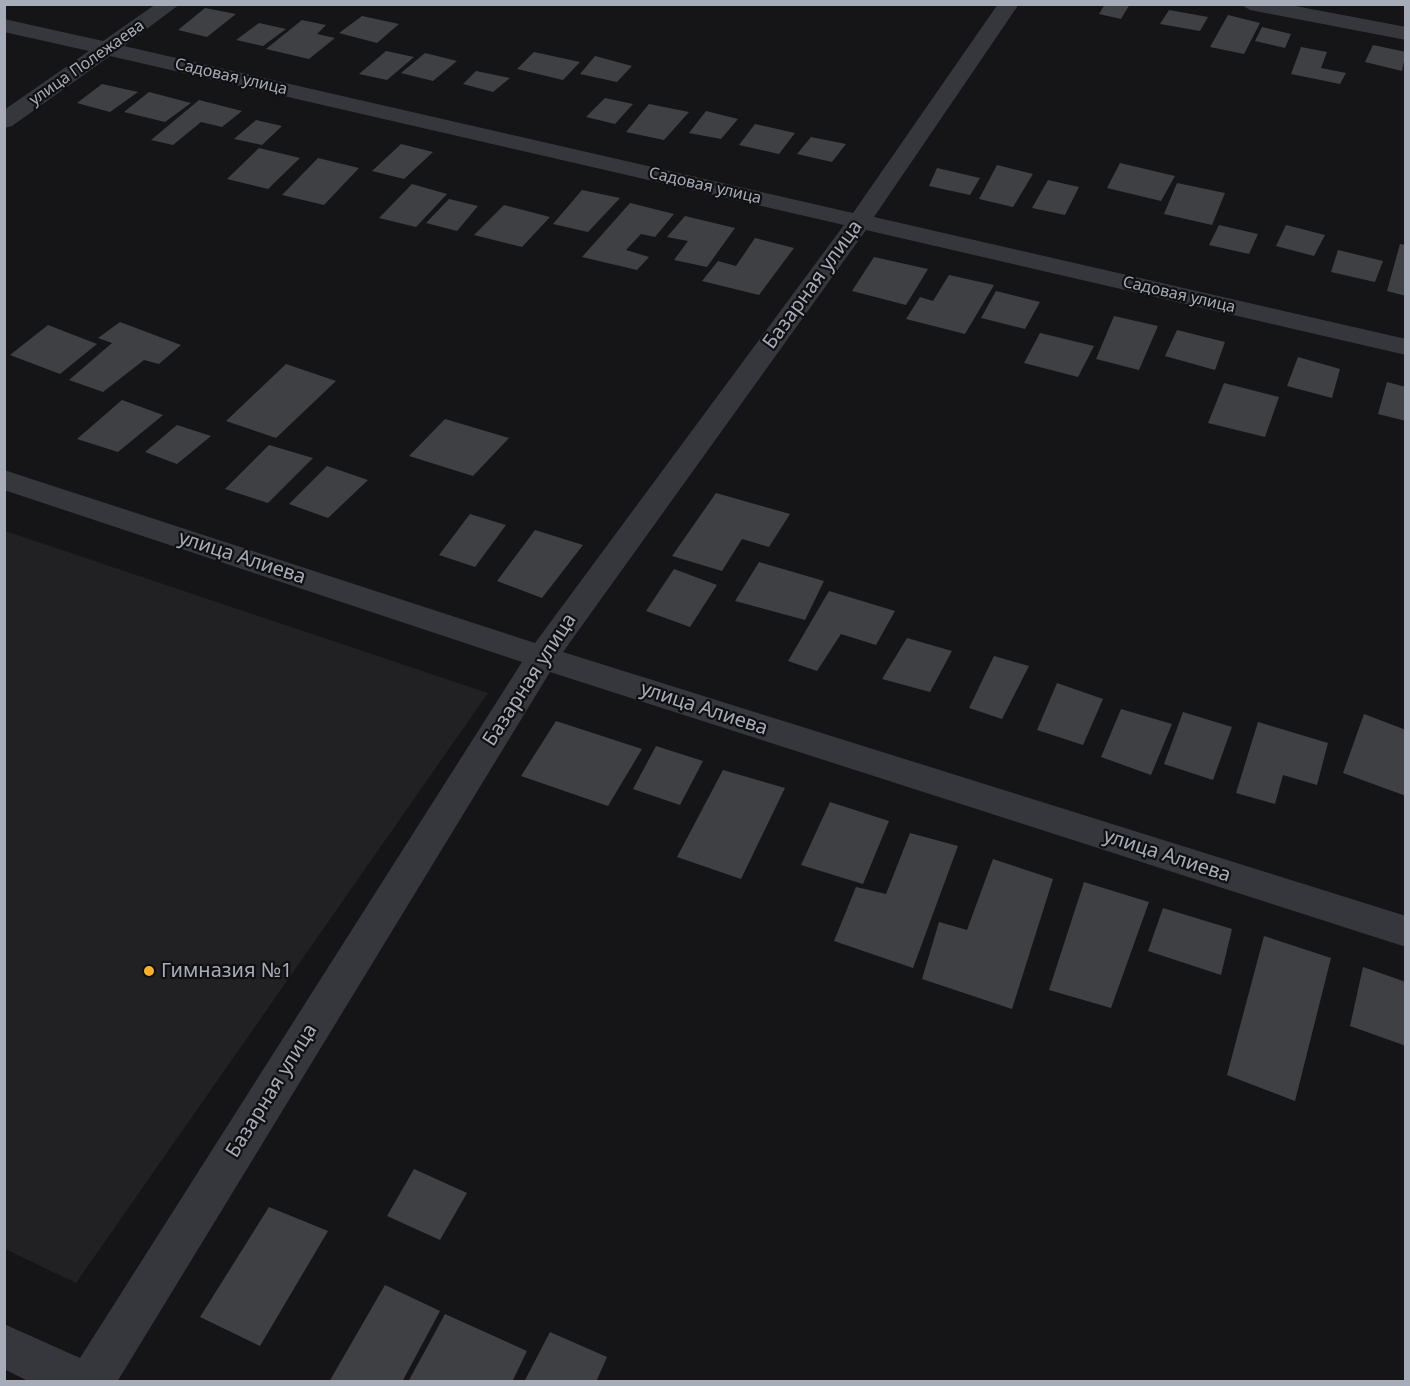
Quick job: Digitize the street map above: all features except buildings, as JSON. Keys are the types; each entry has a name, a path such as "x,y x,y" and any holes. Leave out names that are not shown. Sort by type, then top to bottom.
{"street":[{"name":"улица Полежаева","path":"4,121 170,4"},
{"name":"Базарная улица","path":"91,1382 542,657 859,222 1009,4"},
{"path":"1250,4 1406,34"},
{"name":"Садовая улица","path":"4,25 1406,347"},
{"name":"улица Алиева","path":"4,480 542,657 1406,932"},
{"path":"4,1346 81,1382"}],"shaded area":[{"name":"Гимназия №1","path":"5,531 488,693 76,1283 5,1249"}],"place":[{"name":"Гимназия №1","path":"149,971"}]}
